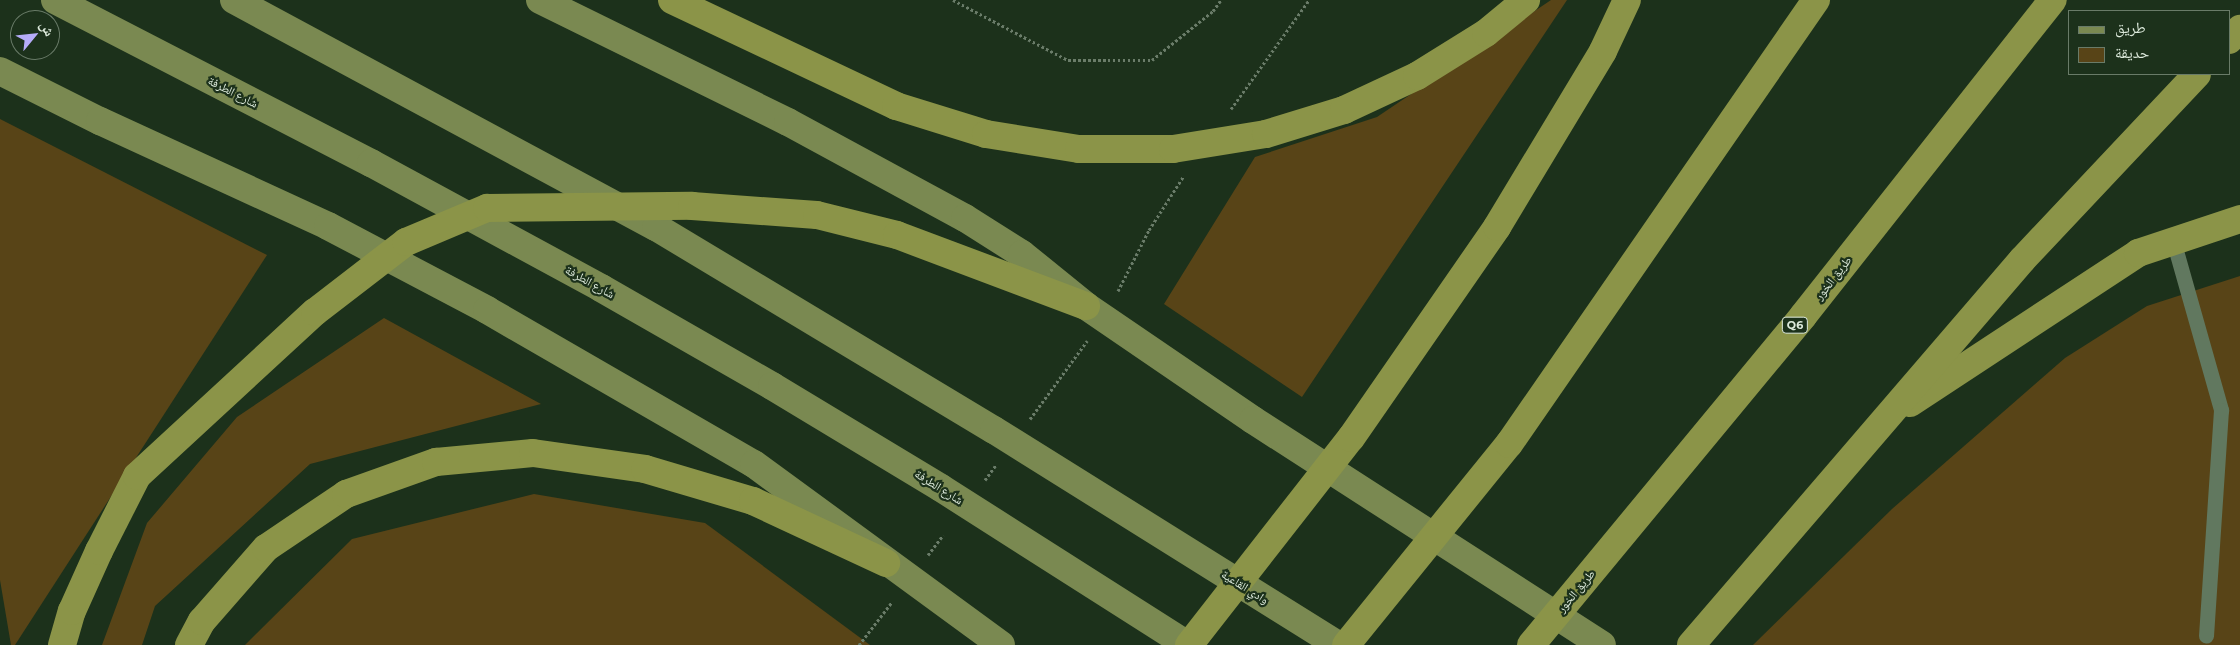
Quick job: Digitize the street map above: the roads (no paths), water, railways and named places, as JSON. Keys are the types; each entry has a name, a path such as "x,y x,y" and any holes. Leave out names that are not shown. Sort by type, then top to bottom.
{"highway":[{"path":"672,0 896,106 986,134 1079,148 1173,149 1266,134 1344,110 1417,76 1486,33 1526,0"},
{"path":"1188,645 1351,438 1497,227 1603,51 1627,0"},
{"path":"1346,645 1509,444 1816,0"},
{"name":"طريق الخور","path":"1531,645 1802,316 2053,0"},
{"path":"2230,39 2240,28"},
{"path":"1691,645 1876,426 2022,260 2196,75"},
{"path":"62,645 95,559 137,476 315,312 406,242 486,208 692,206 817,215 897,235 1086,306"},
{"path":"1876,426 2036,317 2130,258 2173,240 2240,219"},
{"path":"189,645 202,621 266,548 346,494 436,462 533,453 645,469 753,502 886,563"}],"main road":[{"name":"شارع الطرفة","path":"55,0 371,163 601,288 772,386 941,488 1107,596 1188,645"},
{"name":"وادي القاعية","path":"234,0 405,90 656,227 826,327 1338,645"},
{"path":"540,0 788,122 965,218 1022,254 1086,306 1253,420 1602,645"},
{"path":"0,71 100,121 328,226 487,310 754,464 808,502 886,563 1001,645"}],"lane":[{"path":"2173,240 2221,410 2206,636"}]}
